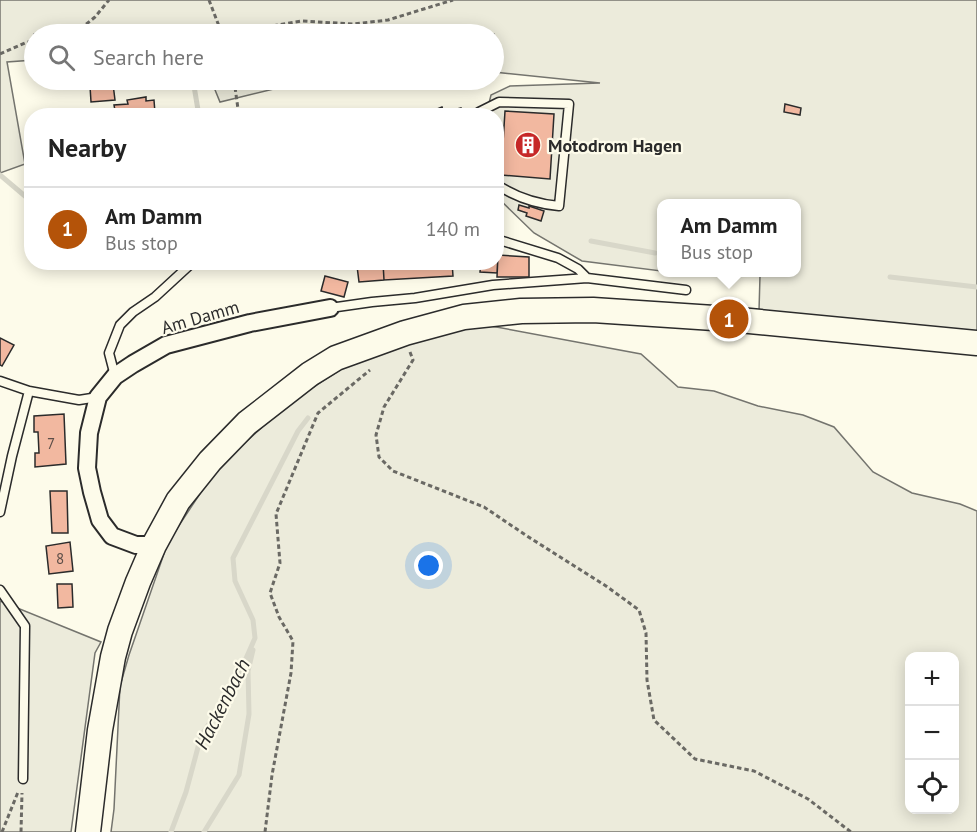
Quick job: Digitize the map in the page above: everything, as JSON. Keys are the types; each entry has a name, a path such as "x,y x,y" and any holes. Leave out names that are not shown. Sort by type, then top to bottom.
{"main road":[{"path":"88,832 100,730 113,657 120,631 154,545 178,501 210,461 247,423 310,374 336,358 396,336 464,317 521,311 593,310 729,319 977,343"}],"street":[{"name":"Am Damm","path":"154,545 136,545 112,536 100,520 87,468 88,433 98,397 116,376 166,345 250,323 330,308"}],"lane":[{"path":"487,108 499,102 569,104 559,206 541,204 504,189"},
{"path":"504,241 558,258 579,269 587,278"},
{"path":"116,376 110,353 120,325 184,270"},
{"path":"330,308 415,298 494,285 587,278 686,290"},
{"path":"0,381 29,391 79,400 98,397"},
{"path":"0,512 29,391"},
{"path":"0,590 25,626 22,779"}],"path":[{"path":"86,24 109,0"},
{"path":"209,0 218,24"},
{"path":"284,24 302,21 352,24 388,20 453,0"},
{"path":"0,54 24,43"},
{"path":"235,90 238,108"},
{"path":"265,832 272,775 291,673 293,641 279,617 270,593 280,563 276,514 318,413 383,359 396,336 413,360 384,408 376,435 379,457 393,471 484,507 639,610 646,633 647,680 654,720 695,759 754,771 808,799 851,832"},
{"path":"2,832 22,779"},
{"path":"21,832 22,779"}],"shaded area":[{"path":"0,0 977,0 977,331 759,311 760,277 801,277 801,199 657,199 657,270 582,261 534,233 504,204 504,108 488,108 491,95 510,86 600,83 504,73 504,24 24,24 24,61 7,62 24,164 0,173"},
{"path":"215,90 270,90 220,102"},
{"path":"464,321 641,354 678,387 714,391 758,406 803,415 834,427 873,472 912,493 960,504 977,511 977,832 111,832 120,686 168,542 217,468 290,402 343,368"},
{"path":"0,601 101,642 95,653 71,832 0,832"}],"building":[{"path":"90,90 114,90 115,100 91,102"},
{"path":"146,97 146,101 154,100 155,108 115,108 114,105 128,104 127,100"},
{"path":"785,104 801,108 800,115 784,112"},
{"name":"Motodrom Hagen","path":"505,111 554,114 550,179 504,175"},
{"path":"519,205 544,211 541,221 526,216 527,213 518,210"},
{"path":"504,255 529,257 529,277 497,277 497,270 504,270"},
{"path":"358,270 383,270 384,280 359,282"},
{"path":"383,270 453,270 453,276 384,280"},
{"path":"480,270 497,270 497,273 480,272"},
{"path":"325,276 348,282 344,297 321,291"},
{"path":"0,338 14,345 2,366 0,365"},
{"path":"64,414 66,464 35,467 35,453 39,453 38,432 34,432 34,416"},
{"path":"50,491 67,491 68,533 52,533"},
{"path":"70,542 73,571 49,574 46,546"},
{"path":"57,584 72,584 73,607 58,608"}],"waterway":[{"path":"195,90 198,108"},
{"path":"0,175 24,195"},
{"path":"591,241 655,253"},
{"path":"890,277 977,287"},
{"name":"Hackenbach","path":"171,832 186,792 201,736 233,688 255,638 253,620 235,581 233,558 298,431 308,418"},
{"path":"204,832 239,775 249,714 248,671 253,650"}],"place":[{"name":"Motodrom Hagen","path":"528,145"},
{"name":"Am Damm","path":"729,319"}]}
